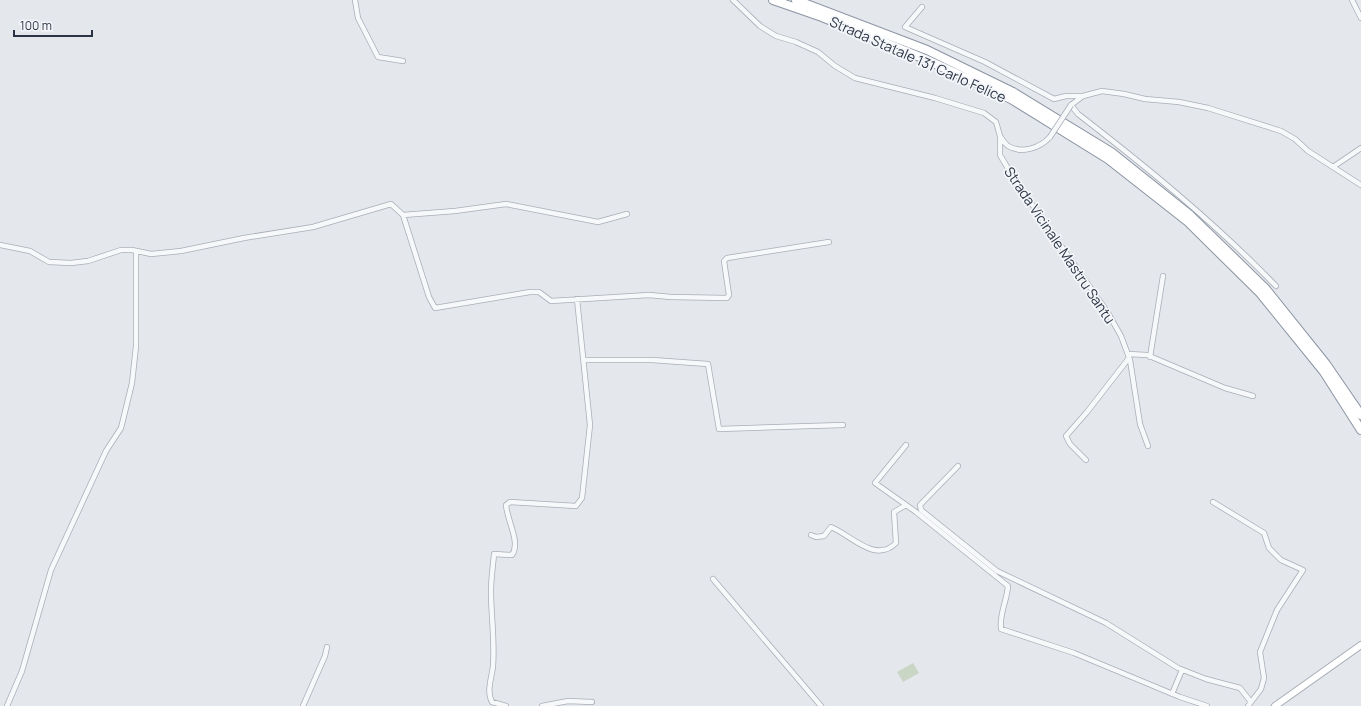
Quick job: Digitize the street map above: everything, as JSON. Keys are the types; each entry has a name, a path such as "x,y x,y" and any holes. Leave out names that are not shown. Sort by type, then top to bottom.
{"highway":[{"name":"Strada Statale 131 Carlo Felice","path":"773,0 822,17 925,59 1011,99 1108,159 1187,221 1260,293 1324,372 1361,430"},
{"name":"Strada Statale 131 Carlo Felice","path":"796,0 927,50 1013,92 1111,152 1190,215 1265,288 1326,364 1361,415"}],"street":[{"path":"354,0 358,18 378,57 403,61"},
{"path":"734,0 760,26 776,36 796,42 818,52 835,66 855,78 935,98 984,113 996,122 1000,136 1008,146 1021,150 1034,148 1044,144 1071,105 1083,96"},
{"path":"1352,0 1361,18"},
{"path":"922,8 905,27 985,62 1054,99 1066,96 1083,96 1102,92 1124,94 1145,99 1179,102 1208,108 1281,131 1295,139 1308,152 1361,185"},
{"path":"1071,105 1078,114 1142,163 1200,212 1236,245 1276,286"},
{"name":"Strada Vicinale Mastru Santu","path":"1000,136 1000,155 1013,177 1108,313 1129,356 1140,424 1148,446"},
{"path":"1333,167 1361,148"},
{"path":"0,244 30,251 49,262 59,263 88,261 121,250 151,254 181,252 249,237 313,227 391,204 403,215 429,296 435,308 530,292 539,292 551,301 649,295 727,298 729,295 729,288 724,261 727,258 829,242"},
{"path":"403,215 455,211 506,204 598,222 627,214"},
{"path":"7,706 22,671 51,570 106,451 121,428 132,383 136,346 136,251"},
{"path":"1150,357 1163,276"},
{"path":"506,706 492,702 489,698 493,666 494,634 491,591 494,554 510,556 514,552 516,540 507,517 506,505 510,502 576,506 582,498 590,425 577,299"},
{"path":"1086,460 1070,444 1066,436 1087,412 1129,356 1147,355 1225,388 1252,396"},
{"path":"584,360 652,360 708,364 719,429 843,425"},
{"path":"906,445 874,483 906,505 1008,586 1007,599 1000,619 1001,629 1074,653 1172,694 1207,706"},
{"path":"958,466 920,504 921,510 997,571 1106,623 1182,670 1206,679 1240,688 1249,704 1261,689 1264,678 1260,652 1274,617 1303,570 1281,560 1269,548 1264,533 1213,502"},
{"path":"811,535 816,537 824,536 831,527 875,551 890,549 896,543 894,512 906,505"},
{"path":"713,579 822,706"},
{"path":"1274,706 1361,645"},
{"path":"303,706 325,656 327,647"},
{"path":"1172,694 1182,670"},
{"path":"542,706 568,701 592,702"}],"green space":[{"path":"913,663 919,673 903,682 897,672"}]}
